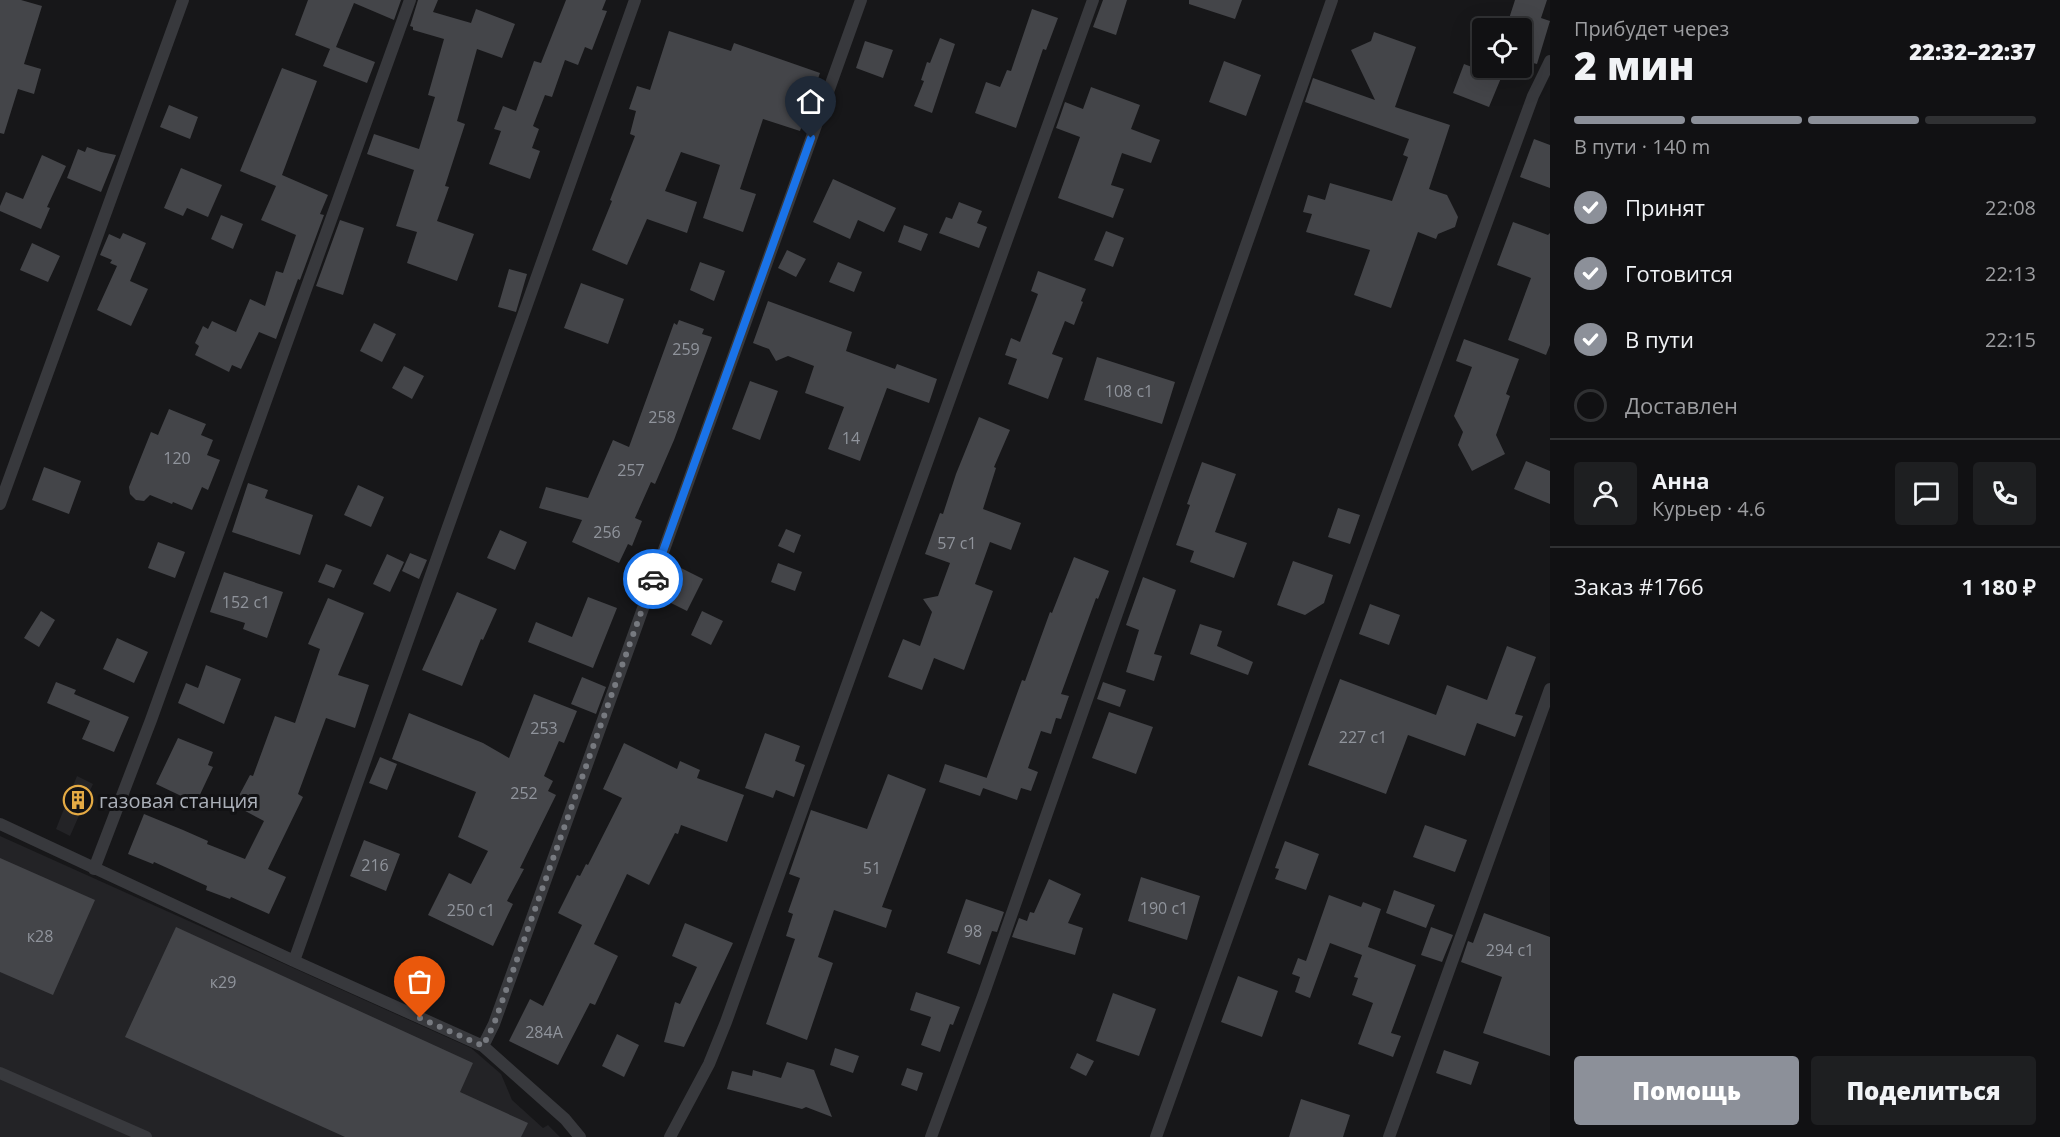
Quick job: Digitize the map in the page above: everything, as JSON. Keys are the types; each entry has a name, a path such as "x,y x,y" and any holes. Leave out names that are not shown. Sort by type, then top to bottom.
{"lane":[{"path":"0,504 183,0"},
{"path":"94,869 151,720 410,0"},
{"path":"294,961 635,0"},
{"path":"483,1046 494,1024 861,0"},
{"path":"670,1137 709,1064 726,1022 1093,0"},
{"path":"931,1137 987,985 1332,0"},
{"path":"1156,1137 1323,670 1533,96 1550,61"},
{"path":"1389,1137 1550,689"},
{"path":"0,824 483,1046 565,1119 580,1137"},
{"path":"0,1073 146,1137"}],"shaded area":[{"path":"77,776 93,784 70,836 56,829"},
{"path":"0,836 471,1048 501,1074 512,1100 543,1128 548,1125 560,1137 0,1137"}],"building":[{"path":"0,0 21,0 42,6 24,64 41,69 34,94 18,89 4,134 0,133"},
{"path":"308,0 401,0 394,20 354,3 336,47 375,62 367,83 323,66 330,49 295,35"},
{"path":"418,0 438,0 433,12 471,23 476,9 515,24 502,58 477,49 457,121 465,124 445,186 449,187 437,221 474,234 457,281 407,263 417,232 396,226 414,170 367,154 374,134 419,149 435,97 428,95 444,39 413,30 410,26"},
{"path":"566,0 606,0 602,10 607,11 592,50 585,47 578,65 565,60 552,97 545,95 533,126 539,129 532,148 540,151 530,179 489,164 501,131 494,129 503,106 516,111 534,61 541,63"},
{"path":"1103,0 1127,0 1116,35 1093,27"},
{"path":"1189,0 1242,0 1235,19 1189,4"},
{"path":"1515,0 1547,0 1541,18 1550,21 1537,64 1532,63 1532,18 1509,18"},
{"path":"1032,9 1058,18 1046,50 1043,49 1016,128 975,113 986,82 1000,87 1007,70 1011,71"},
{"path":"669,31 731,51 734,43 820,73 800,131 763,119 740,189 756,194 743,232 703,218 720,165 681,152 665,191 697,202 687,233 647,219 627,265 592,250 635,136 630,134 636,111 629,109 637,86 650,90"},
{"path":"1374,32 1416,47 1395,107 1450,125 1429,189 1447,195 1458,217 1455,227 1438,234 1436,239 1418,232 1391,308 1354,295 1370,250 1306,232 1312,214 1303,212 1308,195 1325,200 1330,183 1392,201 1408,157 1403,155 1409,139 1305,102 1313,78 1375,100 1351,50 1371,41"},
{"path":"940,38 955,44 932,113 914,106 924,81 921,80 927,62 930,63"},
{"path":"865,41 893,50 883,78 856,68"},
{"path":"1224,61 1261,75 1246,116 1209,102"},
{"path":"1464,64 1472,67 1472,78 1501,78 1489,107 1453,93"},
{"path":"282,68 317,81 282,175 328,195 320,214 324,215 276,339 259,332 241,369 232,365 229,372 195,355 199,346 195,343 203,326 208,329 212,321 236,332 250,299 265,306 276,271 283,273 296,235 261,220 276,186 240,171"},
{"path":"1091,87 1140,105 1131,129 1160,140 1151,163 1122,153 1111,185 1124,189 1113,218 1058,198 1080,137 1056,128 1065,102 1083,109"},
{"path":"169,105 198,117 190,139 160,127"},
{"path":"1534,139 1550,145 1550,188 1520,177"},
{"path":"87,147 116,155 101,192 67,178 78,149 85,152"},
{"path":"42,155 66,166 47,207 50,208 41,229 0,211 0,206 6,192 23,199"},
{"path":"181,168 222,185 208,217 187,208 183,216 164,208"},
{"path":"833,179 896,208 884,232 858,220 850,239 813,222"},
{"path":"959,202 982,211 977,223 987,227 979,248 939,233 946,217 952,219"},
{"path":"221,215 243,224 233,249 211,239"},
{"path":"340,220 364,228 343,295 316,286"},
{"path":"1513,222 1548,235 1550,233 1550,345 1546,355 1508,340 1531,278 1497,265"},
{"path":"904,225 928,234 921,251 898,242"},
{"path":"1106,231 1124,238 1113,267 1094,260"},
{"path":"123,233 146,243 130,281 148,289 131,326 97,310 117,266 110,263 112,260 100,255 109,234 120,239"},
{"path":"32,243 60,256 48,282 20,270"},
{"path":"787,250 806,259 796,277 778,268"},
{"path":"700,262 725,271 714,301 690,290"},
{"path":"838,262 862,272 854,292 829,282"},
{"path":"509,269 527,274 516,312 498,307"},
{"path":"1038,271 1086,289 1074,325 1065,321 1052,354 1063,358 1048,399 1008,384 1017,359 1005,355 1011,338 1020,342 1038,294 1031,291"},
{"path":"581,283 624,299 608,344 564,328"},
{"path":"768,301 852,332 846,351 895,369 897,364 937,379 929,403 887,388 860,461 828,449 844,407 805,393 814,366 788,356 776,361 769,349 753,343"},
{"path":"679,320 704,329 702,334 712,337 674,440 655,484 651,482 635,518 642,521 632,546 628,544 619,563 572,542 582,520 539,508 546,487 588,498 613,440 629,447 674,323 677,325"},
{"path":"374,323 396,334 382,362 360,351"},
{"path":"1464,339 1519,359 1506,394 1510,396 1496,435 1505,454 1472,471 1458,445 1463,432 1454,416 1472,367 1456,361"},
{"path":"1097,357 1175,382 1162,424 1084,400"},
{"path":"404,366 424,376 412,399 392,388"},
{"path":"750,381 778,391 760,440 732,429"},
{"path":"169,409 206,424 201,435 213,440 207,455 220,460 208,490 202,487 192,510 150,495 144,501 136,500 130,494 129,487 151,432 158,435"},
{"path":"979,417 1010,430 994,467 996,468 983,509 1021,523 1011,550 990,542 975,584 993,591 964,670 934,658 922,690 888,677 903,639 920,646 932,612 923,599 938,596 950,563 925,554 940,513 943,514"},
{"path":"1526,461 1550,471 1550,504 1514,489"},
{"path":"1202,462 1236,474 1215,532 1247,543 1234,578 1190,562 1194,551 1176,545"},
{"path":"44,467 81,481 69,514 32,500"},
{"path":"248,483 268,490 265,498 313,515 300,555 232,532"},
{"path":"358,485 384,497 371,527 344,515"},
{"path":"1338,508 1360,515 1350,544 1328,537"},
{"path":"786,529 801,535 794,553 778,546"},
{"path":"500,530 527,542 515,570 487,558"},
{"path":"158,542 185,552 175,578 148,568"},
{"path":"410,553 427,560 419,579 402,571"},
{"path":"387,554 404,562 390,592 373,584"},
{"path":"1074,557 1109,571 1098,599 1096,598 1061,694 1069,696 1061,719 1056,718 1051,734 1041,731 1028,768 1038,772 1031,791 1021,788 1017,800 983,788 1022,680 1025,681 1050,612 1052,613"},
{"path":"1293,561 1333,575 1324,603 1305,615 1277,605"},
{"path":"778,563 802,572 795,591 771,582"},
{"path":"326,564 342,570 334,588 318,582"},
{"path":"681,568 703,579 687,611 665,600"},
{"path":"224,572 283,592 267,638 243,629 245,623 210,612"},
{"path":"1143,577 1176,590 1154,654 1162,656 1154,681 1126,672 1139,630 1126,625"},
{"path":"457,592 497,609 483,640 481,639 462,686 422,670"},
{"path":"588,597 617,608 593,668 528,642 536,622 572,637"},
{"path":"328,598 364,613 338,675 369,685 355,728 326,718 298,794 303,797 268,869 286,877 269,914 231,897 230,899 206,890 207,886 154,862 153,864 128,854 144,814 245,859 264,821 234,805 250,775 253,776 275,716 295,723 320,649 308,644"},
{"path":"1370,604 1400,615 1389,645 1359,634"},
{"path":"41,611 55,620 39,647 24,638"},
{"path":"702,611 723,621 711,645 691,635"},
{"path":"1200,624 1222,631 1217,646 1253,662 1248,675 1190,654"},
{"path":"117,638 148,652 134,683 103,669"},
{"path":"1507,646 1536,657 1515,714 1523,716 1515,737 1477,723 1465,756 1408,735 1386,794 1308,765 1340,679 1436,715 1447,685 1487,700"},
{"path":"206,665 241,679 224,724 178,703 186,683 198,688"},
{"path":"582,677 606,687 596,714 571,704"},
{"path":"56,682 76,690 74,694 129,717 114,752 82,739 90,721 47,703"},
{"path":"1103,682 1126,690 1120,707 1097,699"},
{"path":"534,694 577,711 564,743 559,741 544,776 553,781 548,791 556,795 520,868 524,869 507,901 513,904 493,946 428,915 449,873 471,884 488,851 458,837 476,792 392,759 409,713 483,743 509,758"},
{"path":"1109,712 1153,727 1136,774 1092,758"},
{"path":"765,733 800,746 795,761 805,765 794,797 776,790 773,798 745,788"},
{"path":"178,738 213,752 208,765 213,767 196,803 156,784"},
{"path":"624,743 677,769 680,761 700,770 697,778 744,795 727,842 681,825 649,885 627,874 594,944 618,956 595,1005 590,1003 558,1065 509,1041 530,999 543,1006 582,925 558,913 577,875 580,876 586,864 588,865 622,798 603,789"},
{"path":"380,757 397,764 387,790 369,783"},
{"path":"945,764 987,778 980,796 939,782"},
{"path":"888,774 926,789 882,907 892,910 886,928 834,910 818,957 833,963 807,1040 766,1024 795,939 786,936 793,914 788,912 800,878 789,874 811,810 867,829"},
{"path":"1425,825 1467,840 1455,872 1413,857"},
{"path":"364,840 400,854 386,891 350,876"},
{"path":"1285,841 1319,854 1306,890 1275,879 1279,869 1275,868"},
{"path":"0,858 95,900 53,995 0,972"},
{"path":"1141,877 1200,896 1187,940 1128,921"},
{"path":"1049,879 1081,894 1068,923 1083,928 1075,955 1012,937 1019,918 1027,921 1030,912 1034,913"},
{"path":"1394,890 1435,905 1426,928 1386,913"},
{"path":"1329,895 1361,907 1363,902 1381,909 1368,947 1416,965 1391,1033 1401,1036 1393,1057 1358,1044 1373,1003 1352,995 1358,978 1354,977 1362,955 1330,943 1310,998 1295,992 1300,977 1292,974 1298,958 1306,961"},
{"path":"966,899 1004,912 997,932 992,931 980,965 947,953"},
{"path":"1484,913 1550,937 1550,1056 1483,1033 1502,977 1461,962 1468,941 1473,943"},
{"path":"685,923 733,943 684,1047 664,1042 675,1002 680,1004 697,967 672,956"},
{"path":"176,927 473,1063 460,1092 528,1123 521,1137 345,1137 125,1037"},
{"path":"1431,927 1453,935 1442,962 1421,955"},
{"path":"1238,976 1278,991 1262,1037 1221,1022"},
{"path":"916,992 960,1007 953,1025 950,1024 940,1052 921,1045 931,1017 910,1010"},
{"path":"1113,993 1156,1009 1139,1056 1096,1041"},
{"path":"617,1034 639,1045 624,1077 602,1066"},
{"path":"835,1048 859,1056 853,1073 830,1065"},
{"path":"1444,1050 1479,1062 1471,1085 1436,1073"},
{"path":"1077,1053 1094,1061 1086,1076 1070,1068"},
{"path":"787,1062 814,1070 832,1117 806,1107 802,1109 727,1089 732,1071 752,1076 753,1070 781,1078"},
{"path":"907,1068 923,1073 917,1091 901,1085"},
{"path":"1301,1099 1350,1115 1343,1137 1289,1137"}],"way so far":[{"path":"420,1018 483,1046 494,1024 653,579"}],"place":[{"name":"газовая станция","path":"78,800"}],"route":[{"path":"653,579 811,138"}]}
